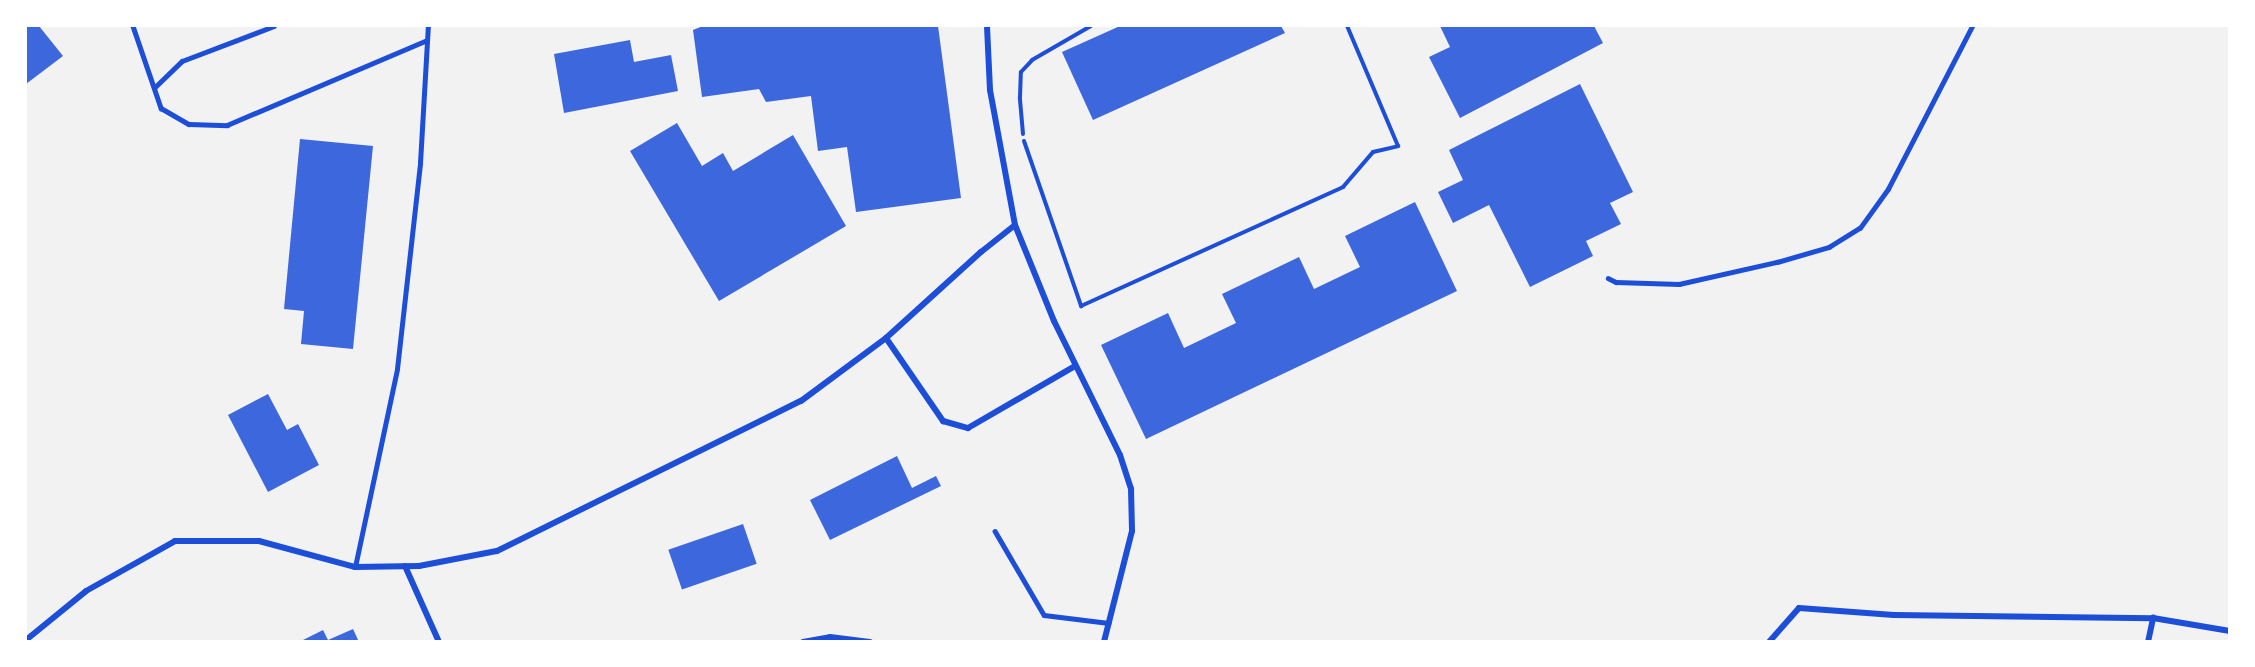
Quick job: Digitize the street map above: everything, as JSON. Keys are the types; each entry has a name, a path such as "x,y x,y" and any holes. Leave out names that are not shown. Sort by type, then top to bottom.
{"street":[{"path":"987,26 990,90 1016,225 1075,366 1120,455 1131,489 1132,531 1104,642"},
{"path":"26,640 86,591 175,541 258,541 355,567 405,566 497,551 801,402 886,338 981,252 1016,225"},
{"path":"886,338 943,421 968,428 1075,366"},
{"path":"405,566 439,642"},
{"path":"1769,642 1799,608 1894,615 2152,618 2229,631"},
{"path":"2148,642 2152,618"},
{"path":"803,642 830,637 870,642"}],"lane":[{"path":"133,26 161,108 189,124 227,125 427,40"},
{"path":"154,87 182,61 274,26"},
{"path":"355,567 397,369 420,163 428,26"},
{"path":"1608,278 1616,282 1679,284 1777,262 1828,247 1860,228 1888,189 1972,26"},
{"path":"995,531 1044,615 1109,623"}],"path":[{"path":"1091,26 1032,60 1021,72 1020,97 1026,148 1081,306 1343,188 1373,152 1398,146 1347,26"}],"building":[{"path":"26,26 39,26 63,56 26,84"},
{"path":"703,26 938,26 961,198 856,212 847,147 818,151 811,96 766,102 759,89 702,97 693,30"},
{"path":"1120,26 1281,26 1285,33 1093,120 1062,52"},
{"path":"1440,26 1594,26 1603,43 1460,118 1429,57 1450,47"},
{"path":"630,40 634,62 671,55 678,91 564,113 554,54"},
{"path":"1580,84 1633,192 1610,203 1621,224 1586,241 1593,256 1530,287 1489,205 1453,223 1438,192 1463,180 1449,150"},
{"path":"677,123 702,166 723,153 733,171 793,135 846,226 719,301 630,151"},
{"path":"300,139 373,146 353,349 301,344 304,311 284,309"},
{"path":"1415,202 1457,291 1146,439 1101,345 1168,313 1184,348 1236,323 1222,294 1299,257 1314,289 1360,267 1345,236"},
{"path":"268,394 287,430 298,424 319,465 268,492 228,415"},
{"path":"897,456 912,488 936,476 941,486 830,540 810,500"},
{"path":"743,524 757,564 682,589 668,550"},
{"path":"353,629 359,642 299,642 323,630 328,640"}]}
